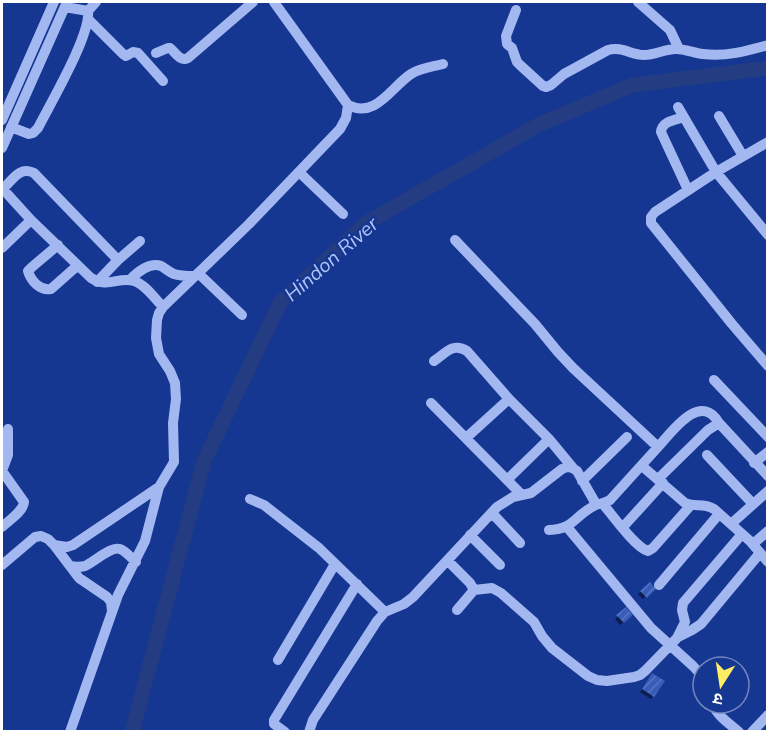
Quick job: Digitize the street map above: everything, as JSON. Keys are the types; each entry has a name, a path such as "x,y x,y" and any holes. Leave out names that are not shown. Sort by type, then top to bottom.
{"street":[{"path":"2,120 54,2"},
{"path":"11,127 29,134 36,131 75,55 88,15 96,2"},
{"path":"156,53 170,48 181,59 188,58 252,2"},
{"path":"274,2 348,105 361,109 370,107 378,103 411,74 443,64"},
{"path":"638,2 670,30 679,49"},
{"path":"2,148 66,4 88,15 123,54 126,56 133,52 138,53 163,81"},
{"path":"516,10 506,36 507,44 512,48 517,62 546,87 564,74 614,49 636,55 672,49 717,55 768,45"},
{"path":"70,732 118,595 136,562 147,534 159,487 174,462 175,383 157,348 159,313 299,172 344,123 348,105"},
{"path":"688,190 661,132 664,124 681,112 716,172 768,235"},
{"path":"719,116 743,156"},
{"path":"768,142 654,212 651,223 717,307 768,366"},
{"path":"118,260 34,173 27,170 21,171 2,188 77,266 97,282 135,281 163,307"},
{"path":"299,172 343,214"},
{"path":"2,248 31,220"},
{"path":"455,240 535,324 573,368 658,447"},
{"path":"97,282 140,241"},
{"path":"57,245 28,272 41,289 51,289 77,266"},
{"path":"130,280 150,265 159,266 174,274 196,275 242,315"},
{"path":"434,361 454,347 461,347 467,351 577,471 600,504 644,549 648,551 653,548 691,505"},
{"path":"714,380 768,437"},
{"path":"466,438 509,399"},
{"path":"431,403 522,495"},
{"path":"549,530 567,527 588,509 616,495 686,417 695,412 708,413 715,418 768,476"},
{"path":"623,528 661,481 708,430 719,423"},
{"path":"2,527 24,506 24,502 2,471 9,455 8,429"},
{"path":"582,481 627,437"},
{"path":"507,480 549,439"},
{"path":"754,463 768,452"},
{"path":"707,455 753,504"},
{"path":"642,466 686,503 708,505 753,544 764,557 701,624 678,637"},
{"path":"309,732 313,720 384,612 404,604 505,502 513,497 531,493 562,469 573,468"},
{"path":"54,545 67,547 73,545 159,487"},
{"path":"731,524 768,491"},
{"path":"250,499 264,505 319,548 384,612"},
{"path":"492,513 520,543"},
{"path":"659,585 719,514"},
{"path":"567,527 651,628 691,664"},
{"path":"753,544 768,531"},
{"path":"457,610 474,590 492,588 534,622 552,648 581,672 597,680 607,681 640,675 678,637 685,622 683,603 742,534"},
{"path":"471,535 500,565"},
{"path":"2,565 38,536 48,539 79,578 107,597 111,602 112,612"},
{"path":"70,566 86,565 117,548 136,562"},
{"path":"448,561 474,590"},
{"path":"278,660 335,564"},
{"path":"285,732 274,724 274,720 357,584"},
{"path":"718,715 739,732"},
{"path":"752,732 768,715"}],"building":[{"path":"650,582 656,589 647,598 640,591"},
{"path":"626,607 633,615 624,623 616,615"},
{"path":"652,673 665,681 654,697 642,689"}],"waterway":[{"name":"Hindon River","path":"132,732 204,461 280,303 366,223 540,124 633,85 768,68"}]}
